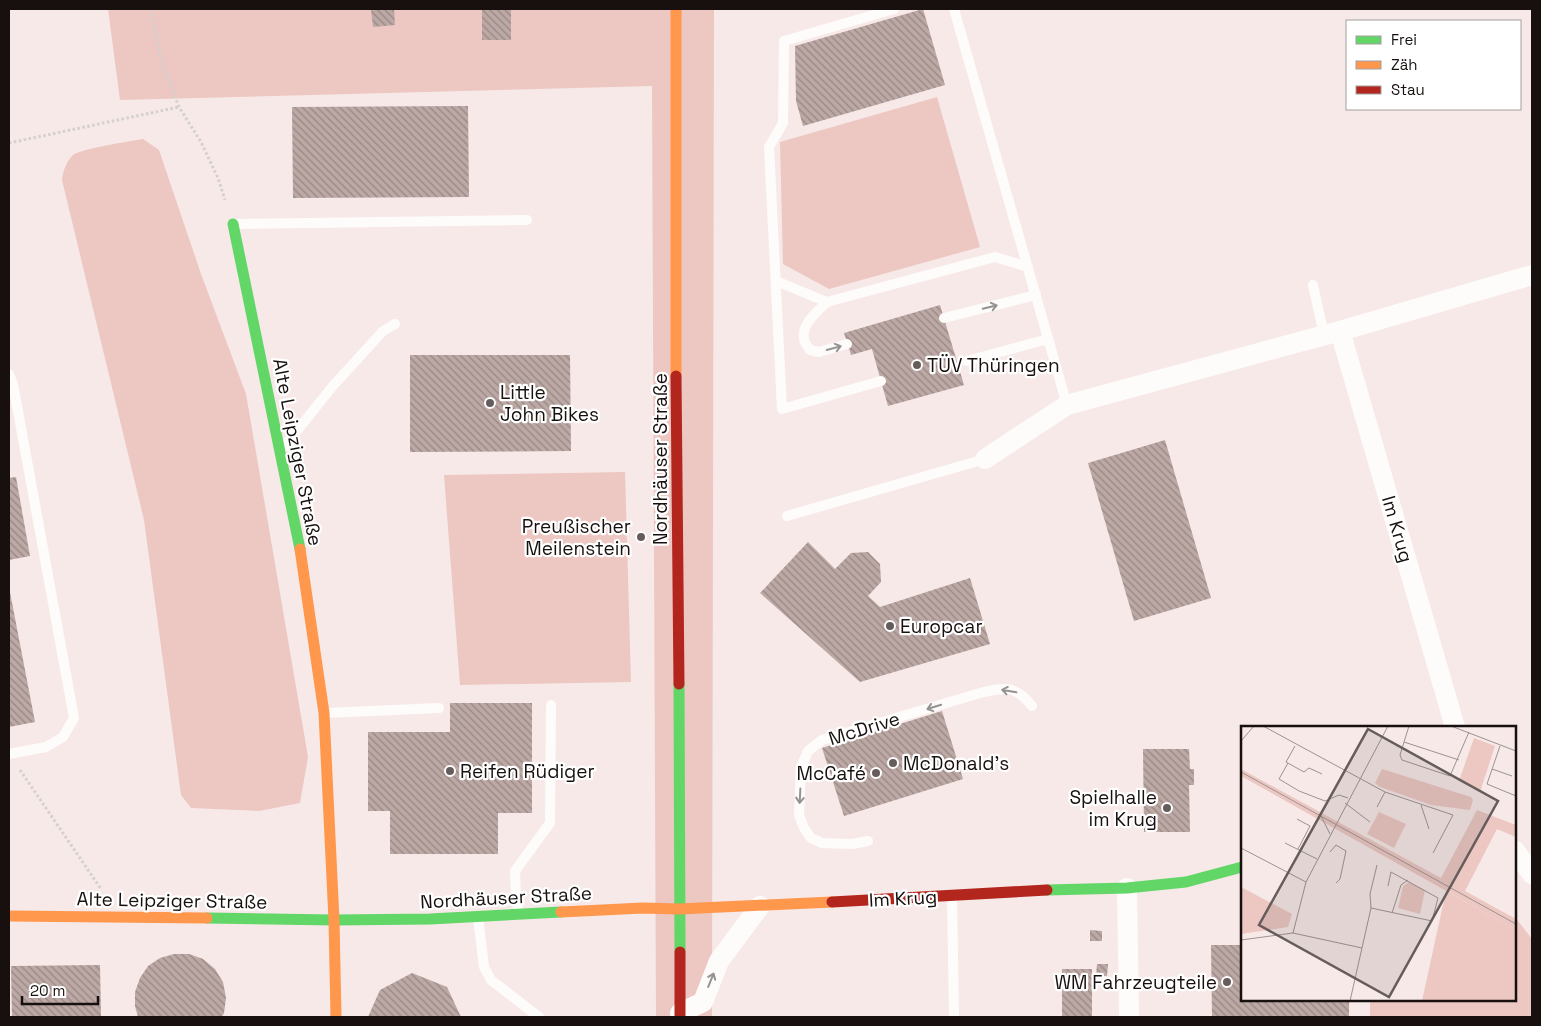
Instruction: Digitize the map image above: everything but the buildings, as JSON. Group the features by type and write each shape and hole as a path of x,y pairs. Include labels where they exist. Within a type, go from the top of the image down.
{"street":[{"name":"Nordhäuser Straße","path":"676,9 676,424 680,1015"},
{"name":"Alte Leipziger Straße","path":"233,224 298,536 324,713 334,920 336,1017"},
{"path":"985,460 1067,406 1332,333 1532,275"},
{"name":"Im Krug","path":"1332,333 1455,726"},
{"path":"1516,852 1532,874"},
{"name":"Im Krug","path":"679,908 760,906 1043,890 1127,888 1186,882 1241,867"},
{"path":"1127,888 1129,1017"},
{"path":"680,1015 702,1002 719,961 760,906"},
{"name":"Nordhäuser Straße","path":"334,920 430,919 643,908 679,908"},
{"name":"Alte Leipziger Straße","path":"9,916 334,920"}],"lane":[{"path":"881,381 782,409 769,147 783,123 784,41 894,9"},
{"path":"954,9 1067,406"},
{"path":"233,224 527,220"},
{"path":"847,344 819,352 810,350 804,340 804,329 827,302 995,257 1028,267"},
{"path":"776,281 827,302"},
{"path":"1313,285 1332,333"},
{"path":"944,318 1036,295"},
{"path":"281,452 332,387 383,331 395,324"},
{"path":"967,361 1048,339"},
{"path":"9,374 13,384 74,718 63,738 46,747 12,758"},
{"path":"787,516 985,460"},
{"name":"McDrive","path":"868,841 852,844 822,843 811,838 804,828 799,815 801,767 808,751 822,740 997,689 1012,690 1023,695 1032,706"},
{"path":"519,914 516,899 515,871 550,823 551,705"},
{"path":"324,713 440,708"},
{"path":"952,895 954,1017"},
{"path":"477,917 484,967 491,980 539,1017"}],"path":[{"path":"151,9 161,60 179,107 201,142 218,178 233,224"},
{"path":"9,143 179,107"},
{"path":"12,758 119,916"}],"shaded area":[{"path":"108,9 714,9 712,1017 656,1017 652,86 120,100"},
{"path":"937,97 980,247 829,289 783,264 780,142"},
{"path":"143,139 159,150 201,274 246,394 308,757 300,803 259,811 191,808 181,795 144,520 62,180 64,170 73,155 85,150"},
{"path":"625,472 631,682 460,685 444,475"},
{"path":"1516,918 1532,939 1532,1017 1370,1017 1370,1001 1516,1001"}],"traffic: fast":[{"path":"233,224 300,549"},
{"path":"679,684 680,952"},
{"path":"1047,890 1127,888 1186,882 1241,867"},
{"path":"207,918 430,919 561,912"}],"traffic: slow":[{"path":"676,9 676,376"},
{"path":"300,549 324,713 334,920 336,1017"},
{"path":"561,912 832,902"},
{"path":"9,916 207,918"}],"traffic: jam":[{"path":"676,376 679,684"},
{"path":"832,902 1047,890"},
{"path":"680,952 680,1017"}],"place":[{"name":"TÜV Thüringen","path":"917,365"},
{"name":"Little John Bikes","path":"490,403"},
{"name":"Preußischer Meilenstein","path":"641,537"},
{"name":"Europcar","path":"890,626"},
{"name":"McDonald's","path":"893,763"},
{"name":"Reifen Rüdiger","path":"450,771"},
{"name":"McCafé","path":"876,773"},
{"name":"Spielhalle im Krug","path":"1167,808"},
{"name":"WM Fahrzeugteile","path":"1227,982"}]}
